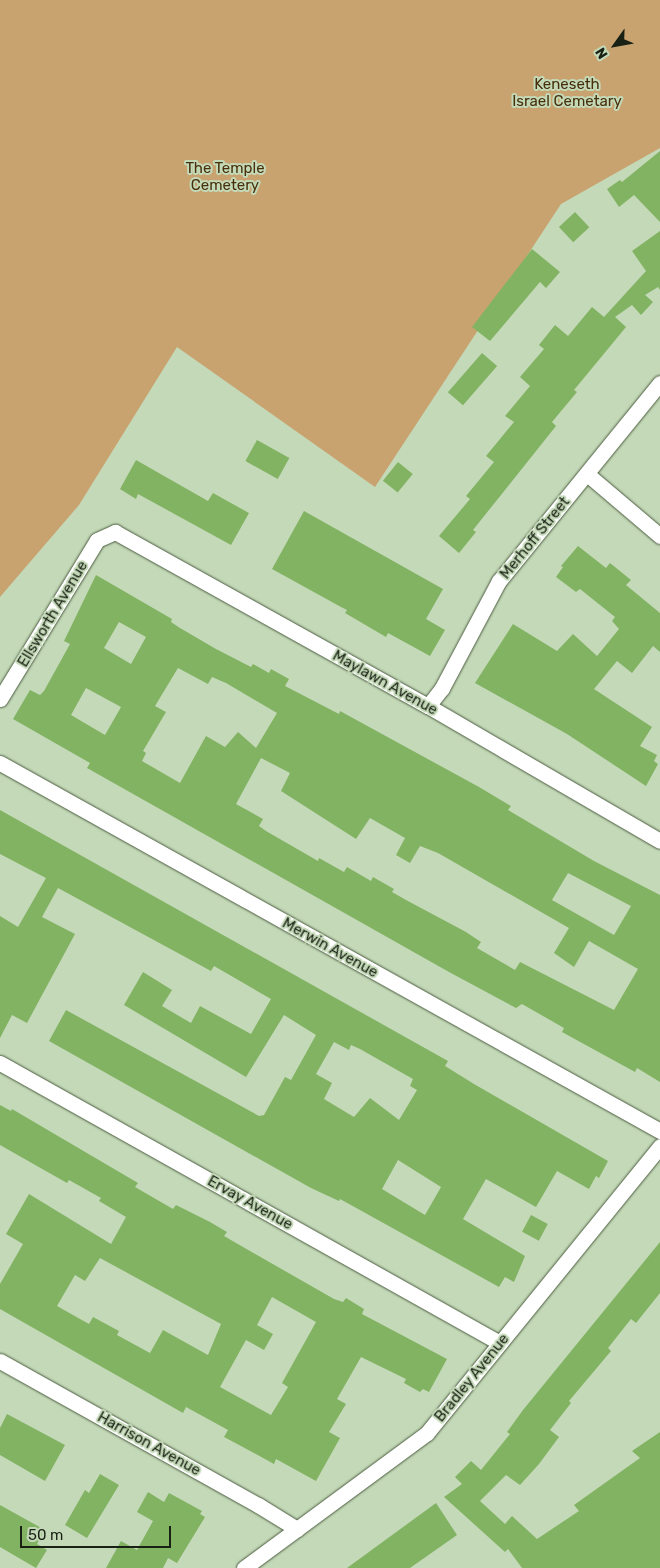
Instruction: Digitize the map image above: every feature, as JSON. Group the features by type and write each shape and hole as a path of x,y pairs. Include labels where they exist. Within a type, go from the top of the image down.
{"street":[{"name":"Merhoff Street","path":"428,706 442,688 499,580 660,383"},
{"path":"587,474 660,536"},
{"name":"Maylawn Avenue","path":"108,533 115,532 428,706 660,841"},
{"name":"Ellsworth Avenue","path":"0,699 97,540 108,533"},
{"name":"Merwin Avenue","path":"0,762 660,1131"},
{"name":"Ervay Avenue","path":"0,1063 500,1344"},
{"name":"Bradley Avenue","path":"244,1568 427,1433 660,1146"},
{"name":"Harrison Avenue","path":"0,1361 258,1505 297,1530"}],"green space":[{"name":"The Temple Cemetery","path":"0,0 660,0 660,148 561,204 375,487 177,347 79,505 0,597"}],"building":[{"path":"660,151 660,222 634,195 619,207 607,189 620,180 622,182"},
{"path":"575,212 589,227 573,242 559,227"},
{"path":"660,231 660,290 658,287 645,295 653,302 641,315 632,305 615,317 626,327 574,390 577,392 552,422 556,426 473,530 476,532 459,553 439,536 470,499 466,496 494,462 486,456 514,422 505,416 530,386 520,377 544,349 539,345 555,325 568,336 592,307 604,317 646,271 632,251"},
{"path":"532,249 560,272 546,288 540,282 490,341 472,327"},
{"path":"482,353 497,366 463,405 448,392"},
{"path":"257,440 289,458 278,479 245,461"},
{"path":"136,460 208,501 213,493 249,513 231,545 138,494 136,499 120,489"},
{"path":"398,462 413,474 398,493 383,481"},
{"path":"304,511 443,589 426,619 445,630 430,656 388,633 386,637 345,613 347,610 272,569"},
{"path":"578,546 606,568 610,563 631,580 626,585 660,613 660,652 653,646 632,673 617,661 594,689 652,727 640,746 657,755 654,761 658,764 646,786 567,734 475,683 513,624 557,651 573,634 597,656 619,629 612,621 615,617 580,589 576,592 556,577 563,567 561,566"},
{"path":"96,575 172,619 171,622 216,649 251,667 253,664 269,673 271,669 289,679 285,686 339,714 340,711 479,787 511,806 508,810 594,861 660,895 660,1082 637,1068 635,1072 562,1032 564,1028 522,1004 516,1008 449,972 87,768 90,763 13,719 30,690 40,695 44,691 70,644 64,641","holes":["119,622 146,637 131,664 104,648","178,668 208,684 212,677 226,683 277,713 256,748 238,732 225,747 206,736 180,783 142,761 146,753 143,751 166,712 155,706","86,688 121,707 105,735 71,715","261,758 290,773 281,791 356,839 370,818 405,838 396,855 410,863 420,846 438,853 569,928 554,953 574,967 589,941 638,969 614,1010 520,962 515,970 477,948 481,942 466,932 392,892 394,889 373,877 371,881 347,867 344,872 319,858 318,861 266,831 259,826 263,819 236,804","568,873 631,906 614,935 552,900"]},
{"path":"0,810 448,1061 445,1066 608,1161 599,1178 596,1176 589,1189 557,1171 536,1207 486,1179 463,1219 525,1256 514,1282 505,1277 499,1287 340,1199 339,1201 311,1188 49,1041 66,1010 259,1116 264,1115 285,1077 291,1080 316,1035 284,1015 246,1077 124,1005 143,972 172,990 162,1006 191,1023 200,1006 251,1034 271,999 214,966 211,971 58,888 42,917 75,934 27,1023 12,1015 0,1038 0,916 18,927 46,878 0,854","holes":["334,1042 349,1050 351,1045 360,1049 413,1079 410,1086 417,1090 399,1120 370,1098 354,1117 324,1099 332,1083 316,1074","398,1160 441,1187 425,1215 382,1189"]},
{"path":"0,1105 11,1111 12,1109 138,1183 135,1187 173,1209 176,1205 210,1222 227,1232 224,1236 334,1299 343,1302 346,1298 364,1309 362,1314 447,1359 429,1392 423,1389 420,1392 404,1383 406,1379 361,1357 337,1399 346,1404 329,1432 340,1438 316,1481 276,1459 274,1464 224,1437 228,1430 186,1407 183,1413 0,1309 0,1284 23,1244 6,1234 29,1194 111,1244 126,1217 99,1201 101,1198 69,1180 67,1183 0,1145","holes":["100,1258 221,1324 208,1355 163,1330 150,1353 117,1335 119,1331 93,1317 89,1324 57,1306 75,1275 85,1281","272,1297 316,1322 282,1383 288,1387 271,1415 220,1387 246,1340 264,1350 273,1334 257,1325"]},
{"path":"531,1215 548,1224 539,1241 522,1232"},
{"path":"660,1242 660,1293 636,1323 631,1319 608,1348 611,1351 569,1401 571,1403 550,1430 559,1437 539,1464 520,1485 506,1475 480,1501 505,1524 512,1516 537,1539 579,1511 574,1505 640,1458 632,1451 660,1432 660,1568 522,1568 508,1549 505,1552 444,1497 462,1484 455,1477 471,1461 481,1470 510,1434 507,1432 523,1410"},
{"path":"7,1414 65,1445 45,1481 0,1455 0,1428"},
{"path":"100,1474 119,1485 87,1538 65,1525 85,1490 89,1493"},
{"path":"148,1492 164,1502 169,1493 202,1511 200,1514 205,1517 177,1563 168,1558 163,1568 106,1568 121,1541 137,1550 153,1521 137,1512"},
{"path":"436,1503 457,1535 410,1568 347,1568"},
{"path":"0,1505 45,1530 37,1544 47,1550 36,1568 0,1547"}],"park label":[{"name":"Keneseth Israel Cemetary","path":"567,92"}]}
